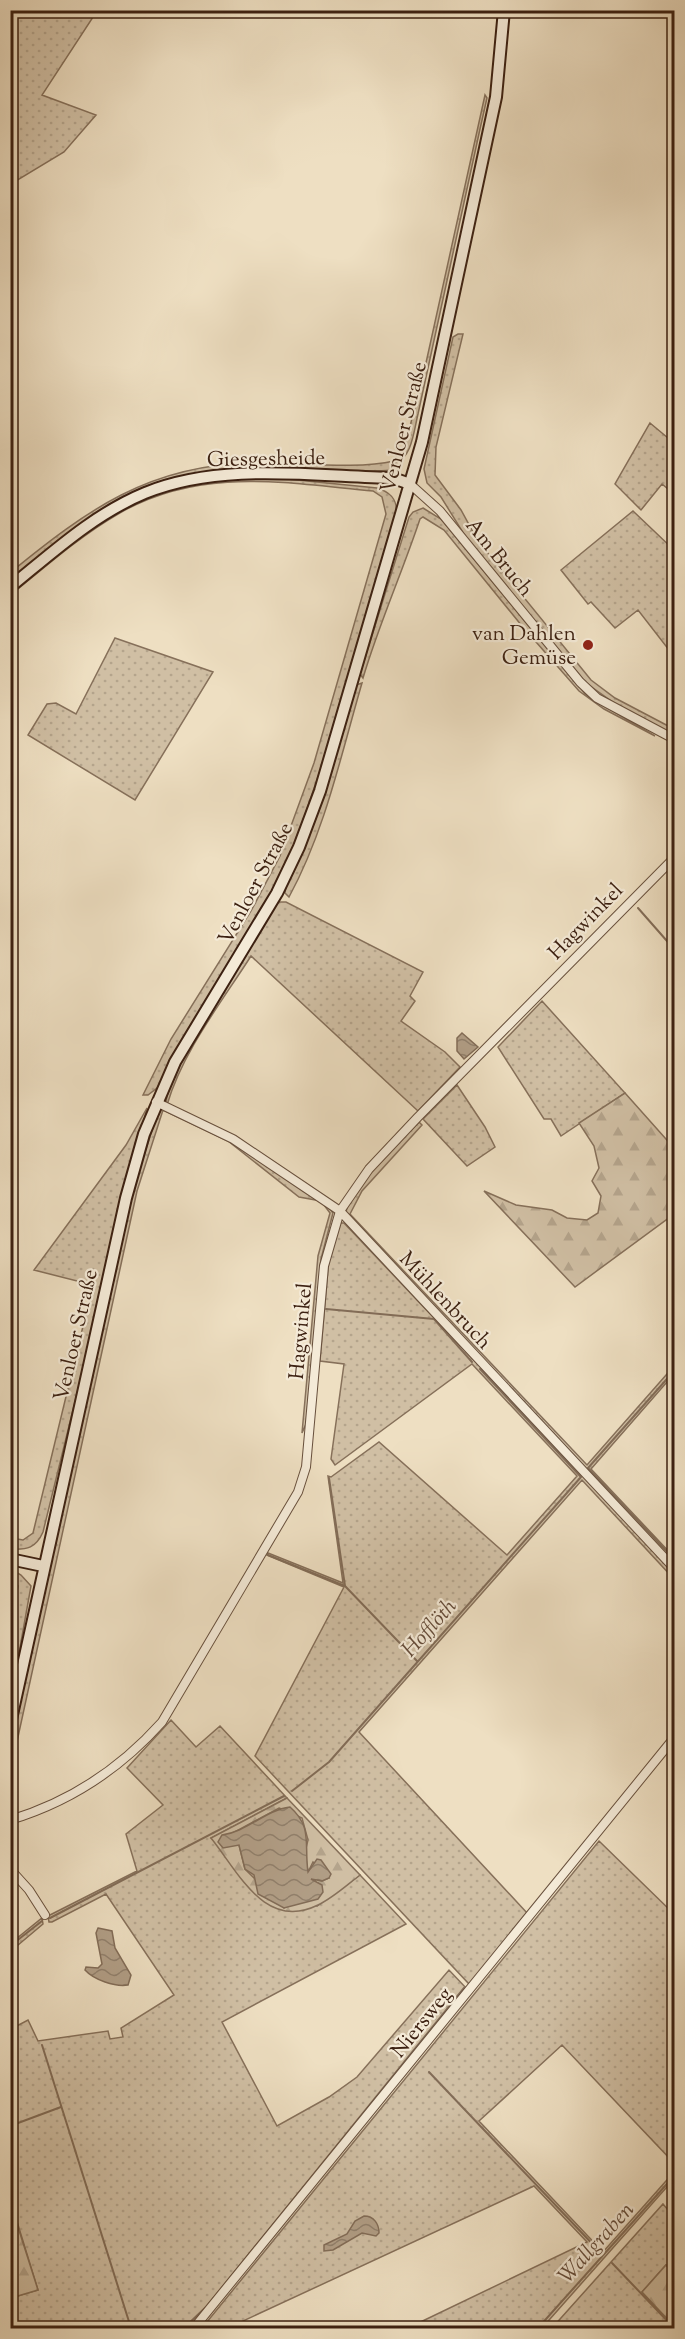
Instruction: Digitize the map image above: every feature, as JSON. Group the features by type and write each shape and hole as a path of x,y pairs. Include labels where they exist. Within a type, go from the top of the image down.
{"main road":[{"name":"Venloer Straße","path":"10,1724 43,1566 126,1198 144,1134 156,1102 189,1036 263,917 299,847 320,792 410,484 422,442 496,97 504,10"},
{"name":"Giesgesheide","path":"10,587 74,536 116,508 144,494 171,485 236,475 393,478 410,484"},
{"path":"10,1559 43,1566"}],"street":[{"name":"Am Bruch","path":"410,484 440,511 580,682 597,698 675,739"},
{"name":"Hagwinkel","path":"10,1820 65,1799 103,1777 137,1749 162,1722 298,1492 306,1467 324,1266 340,1211 369,1169 675,858"},
{"name":"Mühlenbruch","path":"156,1102 233,1139 340,1211 675,1568"},
{"name":"Niersweg","path":"194,2328 675,1738"},
{"path":"10,1869 29,1890 45,1915"}],"green space":[{"path":"11,10 97,11 42,95 96,115 64,152 11,184"},
{"path":"485,95 487,98 413,436 405,456 394,464 395,470 163,483 11,581 11,572 93,511 150,482 181,472 251,463 362,465 394,461 405,445 422,381"},
{"path":"463,334 436,447 435,475 461,510 478,541 591,680 615,698 674,729 674,735 617,705 586,683 467,539 441,497 427,483 424,469 453,337"},
{"path":"650,423 674,443 674,494 662,484 641,510 615,484"},
{"path":"277,478 377,488 392,497 396,504 396,514 323,762 294,847 273,891 189,1028 157,1088 148,1095 143,1095 171,1039 251,911 280,856 314,763 386,514 382,497 373,491 275,482 243,481 180,489 149,499 118,514 50,562 12,594 12,591 84,535 109,518 135,504 162,493 191,484 222,479"},
{"path":"423,508 441,519 586,695 655,736 604,709 579,691 522,626 444,530 423,517 420,519 363,678 360,674 409,517 413,512"},
{"path":"633,511 674,550 674,646 669,650 638,610 615,628 591,602 588,604 561,570"},
{"path":"115,638 213,672 135,800 28,735 47,704 56,703 76,714"},
{"path":"362,683 313,846 289,897 285,893 286,886 319,810 356,685"},
{"path":"278,902 286,902 423,972 410,996 415,1001 401,1021 445,1052 460,1067 418,1111 251,956 193,1047 167,1105 168,1092 194,1039"},
{"path":"542,1001 625,1093 561,1136 551,1119 544,1119 498,1047"},
{"path":"457,1085 485,1127 495,1147 467,1166 423,1119"},
{"path":"625,1093 674,1148 674,1214 575,1287 484,1191 516,1205 552,1210 567,1218 587,1220 598,1213 601,1196 592,1181 599,1168 594,1146 579,1123"},
{"path":"147,1108 43,1532 34,1545 22,1549 11,1549 11,1538 23,1540 33,1533 93,1285 34,1270 126,1145"},
{"path":"161,1109 228,1139 320,1201 299,1197 228,1141 163,1110 137,1191 11,1769 11,1743 133,1189 158,1112"},
{"path":"419,1122 422,1125 362,1191 350,1214 587,1465 674,1366 674,1374 591,1469 674,1557 674,1564 346,1213 365,1179"},
{"path":"322,1202 333,1213 321,1259 306,1424 302,1433 318,1256 330,1213"},
{"path":"340,1223 344,1223 674,1571 674,1579 582,1480 359,1732 528,1914 470,1985 255,1756 344,1587 267,1555 268,1553 343,1583 328,1476 331,1477 379,1442 507,1555 577,1476 472,1364 335,1465 331,1459 344,1364 320,1361 329,1258"},
{"path":"11,1569 21,1575 31,1586 11,1698 11,1622 18,1586 11,1577"},
{"path":"171,1720 196,1747 220,1726 287,1798 211,1838 317,1906 360,1875 406,1924 222,2022 277,2126 329,2097 357,2077 449,1970 467,1989 210,2307 188,2328 11,2328 11,2298 38,2290 11,2202 11,2029 28,2020 38,2041 108,2031 110,2039 123,2037 121,2028 174,1995 106,1894 52,1922 49,1922 48,1916 137,1871 126,1834 163,1805 127,1768"},
{"path":"287,1798 360,1875 318,1905 299,1911 283,1910 268,1904 255,1894 211,1838","holes":["279,1808 302,1818 308,1840 305,1852 308,1872 313,1862 329,1878 322,1881 312,1878 284,1908 245,1869 239,1845 231,1834"]},
{"path":"599,1841 674,1914 674,2163 562,2045 479,2121 603,2252 674,2172 674,2179 542,2328 408,2328 587,2242 534,2186 228,2328 202,2328"},
{"path":"42,1918 43,1924 11,1951 11,1943"},
{"path":"10,2202 38,2290 11,2298 10,2298"},
{"path":"663,2204 674,2217 674,2274 666,2265 642,2292 674,2328 552,2328"},
{"path":"666,2265 674,2274 674,2326 642,2292"}],"water":[{"path":"462,1033 478,1047 464,1059 457,1051 457,1038"},
{"path":"290,1807 297,1814 305,1829 308,1872 317,1859 321,1860 331,1874 329,1878 322,1881 311,1879 322,1885 323,1892 318,1899 284,1908 258,1894 254,1875 245,1869 239,1845 223,1848 218,1842 222,1835 240,1830 272,1812"},
{"path":"98,1928 112,1931 115,1948 131,1975 128,1985 105,1982 85,1970 86,1967 98,1968 102,1964 96,1933"},
{"path":"364,2216 371,2217 377,2224 379,2233 376,2236 362,2233 333,2250 324,2251 324,2245 347,2234 355,2221"}],"waterway":[{"path":"638,908 674,949"},
{"path":"326,1309 434,1319 472,1362"},
{"name":"Hofflöth","path":"292,1791 329,1762 581,1477 480,1369"},
{"name":"Hofflöth","path":"674,1371 588,1468 674,1559"},
{"path":"329,1478 345,1586 417,1661"},
{"path":"268,1555 345,1586"},
{"name":"Hofflöth","path":"50,1918 284,1796"},
{"name":"Hofflöth","path":"10,1946 42,1921"},
{"path":"184,2328 207,2306 464,1988"},
{"path":"42,2045 131,2328"},
{"path":"429,2072 601,2253"},
{"path":"10,2126 61,2107"},
{"name":"Wallgraben","path":"538,2328 674,2176"},
{"path":"612,2263 674,2328"}],"place":[{"name":"van Dahlen Gemüse","path":"588,645"}]}
